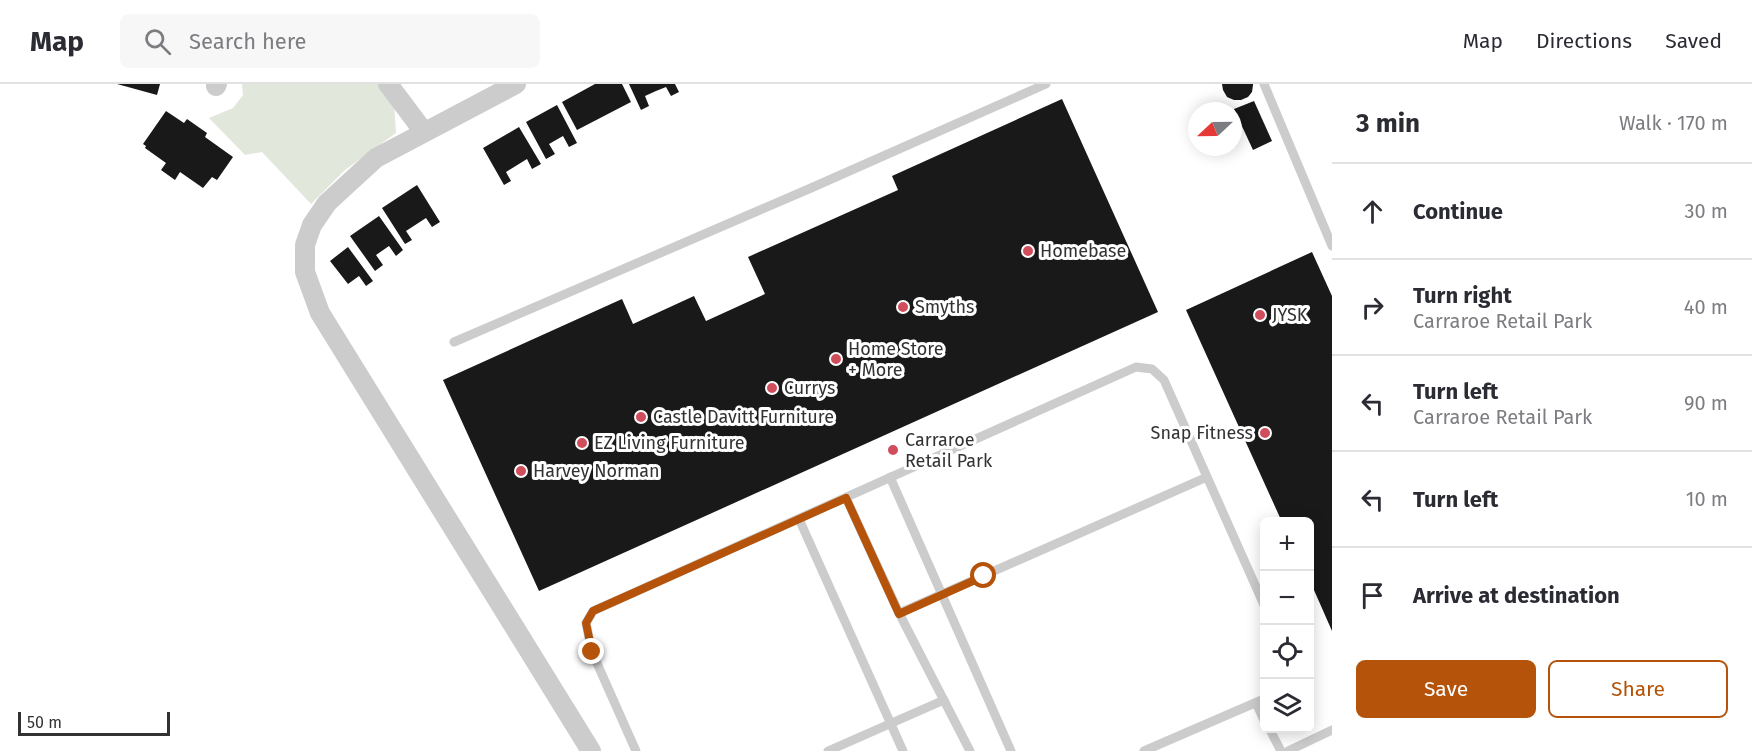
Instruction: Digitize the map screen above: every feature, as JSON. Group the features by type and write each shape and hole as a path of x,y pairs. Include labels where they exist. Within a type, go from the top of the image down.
{"street":[{"path":"388,84 424,132"},
{"path":"516,84 375,158 327,203 312,225 305,245 305,272 321,313 591,751"}],"lane":[{"path":"454,342 1046,84"},
{"path":"1264,84 1332,246"},
{"path":"636,751 592,652 586,623 593,611 1136,367 1152,369 1164,380 1260,596"},
{"path":"890,477 1011,751"},
{"path":"899,614 1207,477"},
{"path":"846,498 899,614 970,751"},
{"path":"799,519 903,751"},
{"path":"828,751 944,700"},
{"path":"1144,751 1260,701"},
{"path":"1288,751 1332,730"},
{"path":"1271,733 1281,751"}],"shaded area":[{"path":"242,84 378,84 394,103 396,133 345,170 311,204 262,152 245,155 209,118 233,108 243,95"}],"building":[{"path":"117,84 160,84 157,95"},
{"path":"595,84 622,84 631,102 577,130 562,102"},
{"path":"629,84 675,84 679,92 671,96 666,87 645,96 649,106 641,110"},
{"path":"1222,84 1253,84 1252,92 1248,97 1234,100 1227,97"},
{"path":"1062,99 1158,312 539,591 443,380 622,299 633,324 694,296 706,321 765,294 748,257 898,190 892,176"},
{"path":"1254,101 1272,141 1253,150 1242,126 1242,106"},
{"path":"557,105 577,143 569,147 563,136 549,144 555,154 546,159 526,122"},
{"path":"166,111 184,123 187,119 207,133 205,137 233,157 217,180 212,177 203,188 180,172 175,180 161,170 166,163 145,148 143,144"},
{"path":"519,127 541,164 532,169 527,159 506,172 511,181 504,185 483,148"},
{"path":"417,185 440,222 432,227 426,218 406,231 412,240 405,244 382,208"},
{"path":"379,216 403,250 396,256 389,246 376,255 383,265 375,271 350,236"},
{"path":"348,247 373,281 366,286 359,276 348,284 330,261"},
{"path":"1312,252 1332,296 1332,631 1314,590 1314,517 1280,517 1186,310"}],"place":[{"name":"Homebase","path":"1028,251"},
{"name":"Smyths","path":"903,307"},
{"name":"JYSK","path":"1260,315"},
{"name":"Home Store + More","path":"836,359"},
{"name":"Currys","path":"772,388"},
{"name":"Castle Davitt Furniture","path":"641,417"},
{"name":"Snap Fitness","path":"1265,433"},
{"name":"EZ Living Furniture","path":"582,443"},
{"name":"Carraroe Retail Park","path":"893,450"},
{"name":"Harvey Norman","path":"521,471"}],"route":[{"path":"592,652 586,623 593,611 846,498 899,614 984,576"}]}
